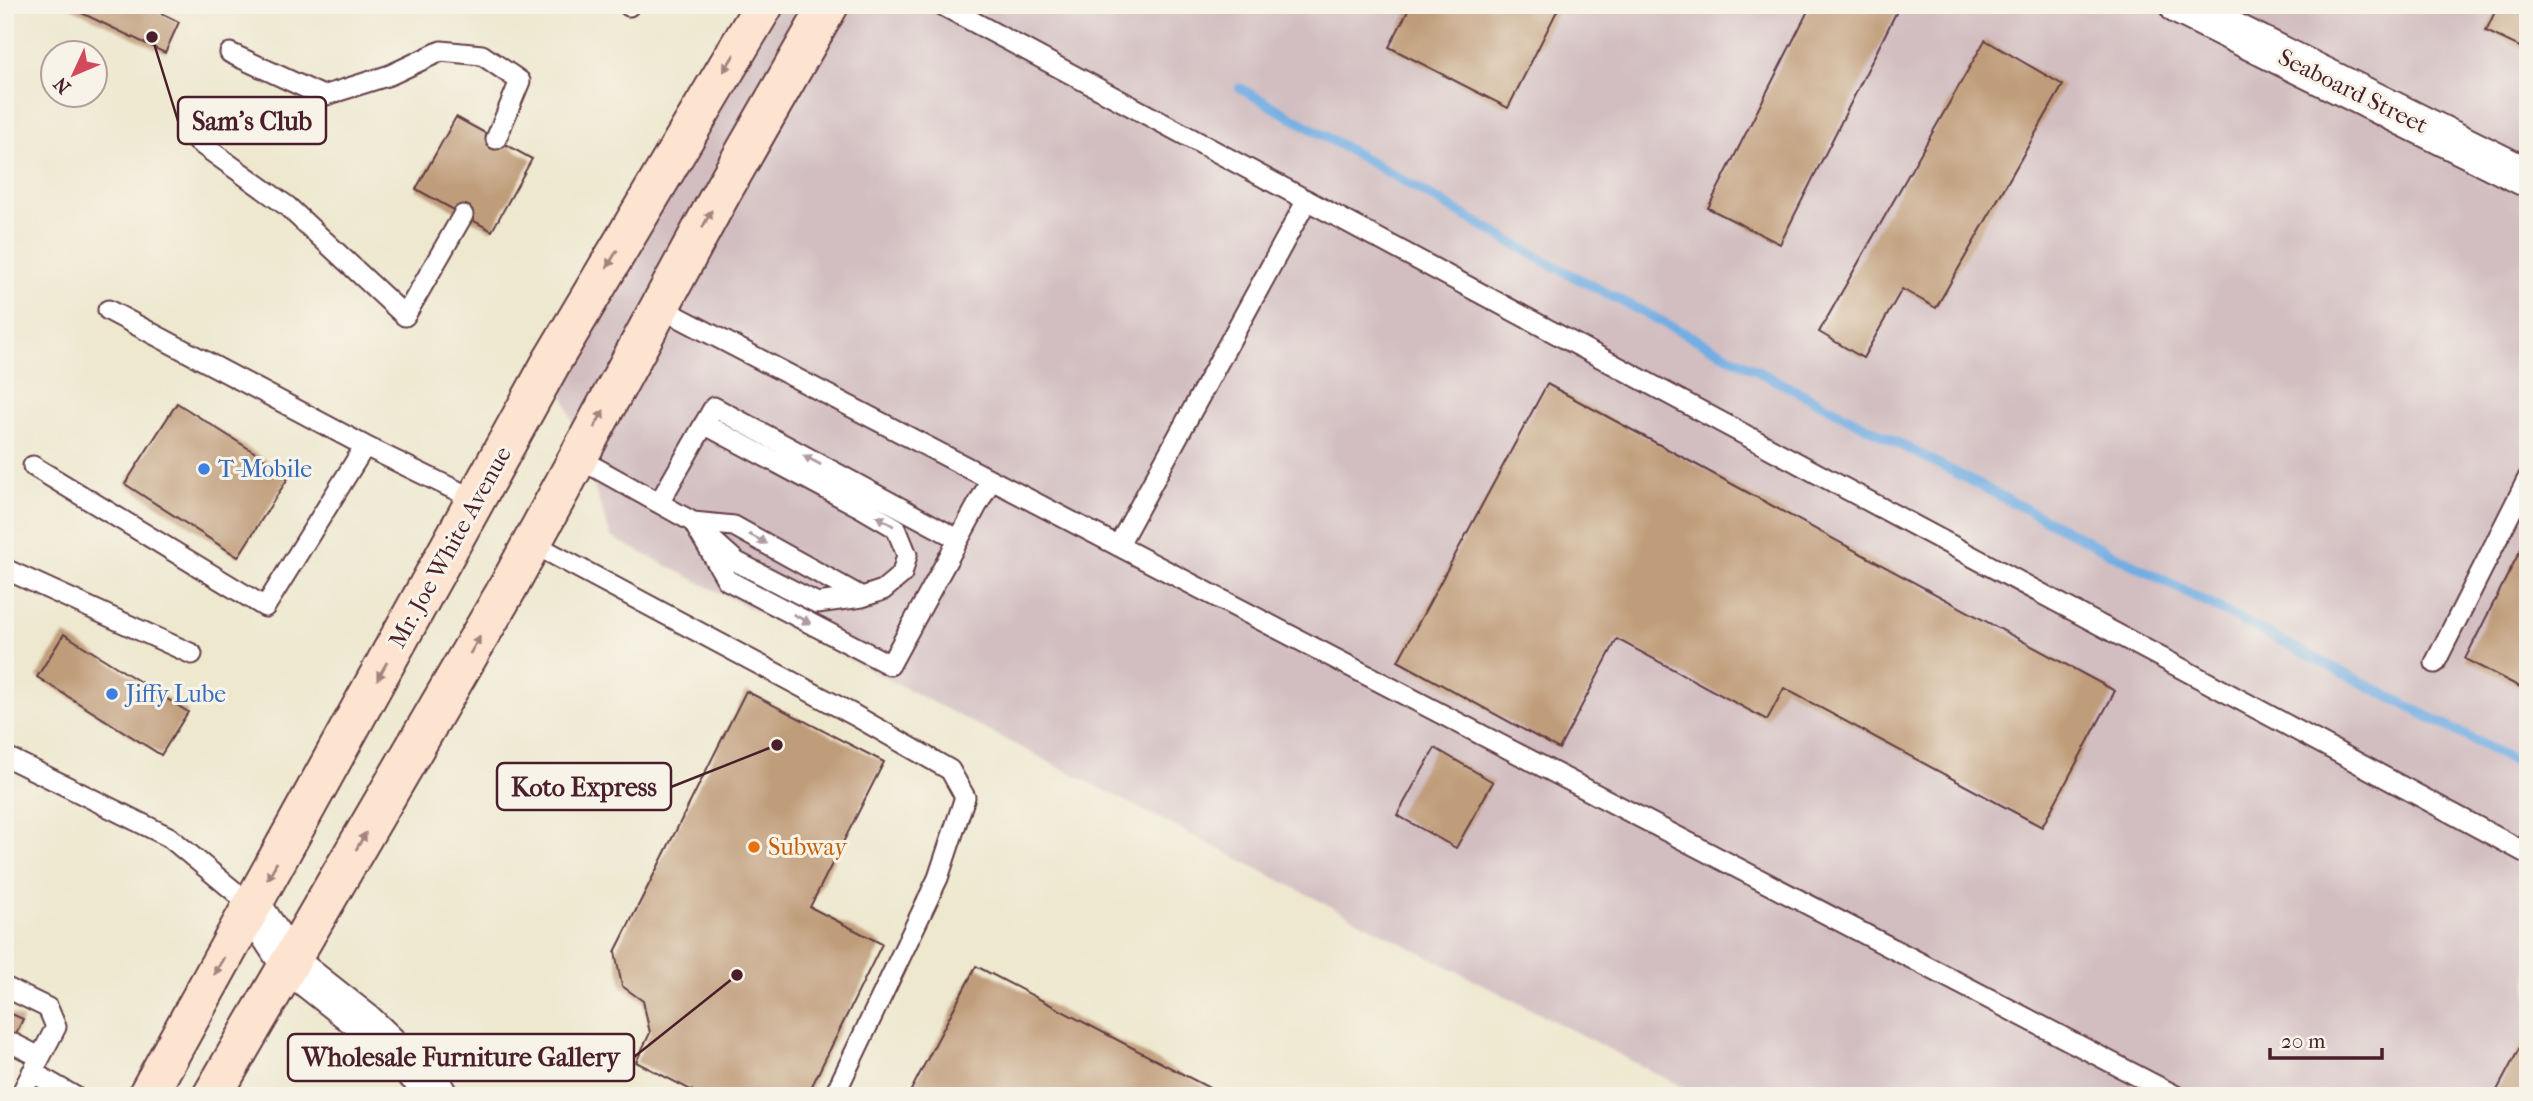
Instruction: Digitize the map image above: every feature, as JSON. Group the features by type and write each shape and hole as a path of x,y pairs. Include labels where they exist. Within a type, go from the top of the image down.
{"main road":[{"name":"Mr. Joe White Avenue","path":"147,1096 559,349 764,5"},
{"path":"212,1096 532,544 723,190 829,5"}],"street":[{"name":"Seaboard Street","path":"2179,5 2528,177"},
{"path":"252,906 290,964 366,1024 434,1089 438,1096"}],"lane":[{"path":"942,5 2528,854"},
{"path":"230,53 323,96 390,75 441,51 482,55 520,81 496,139"},
{"path":"190,136 287,206 405,316 463,215"},
{"path":"1118,546 1307,200"},
{"path":"659,307 2176,1096"},
{"path":"108,310 365,446 476,500"},
{"path":"659,503 713,407 958,538"},
{"path":"578,458 693,522 737,562 817,603 862,597 883,590 902,574 907,555 896,528 704,424"},
{"path":"33,466 265,607 365,446"},
{"path":"2435,663 2528,478"},
{"path":"693,522 727,580 890,665 991,480"},
{"path":"693,522 734,526 862,597"},
{"path":"532,544 854,715 950,770 965,797 938,878 834,1096"},
{"path":"5,569 191,654"},
{"path":"5,756 169,837 252,906"},
{"path":"5,987 48,1008 56,1027 20,1096"},
{"path":"12,1043 74,1096"}],"shaded area":[{"path":"764,5 2528,5 2528,1096 1700,1096 611,537 552,361"}],"building":[{"path":"65,5 145,5 179,22 165,53"},
{"path":"1411,5 1560,5 1508,108 1389,47"},
{"path":"1811,5 1900,5 1780,244 1708,208"},
{"path":"2498,5 2528,5 2528,51 2486,31"},
{"path":"1985,40 2063,85 1936,308 1902,289 1863,358 1819,332"},
{"path":"456,117 532,159 492,231 416,189"},
{"path":"1547,384 2115,691 2042,827 1784,688 1767,720 1617,639 1559,749 1398,661"},
{"path":"177,403 290,475 238,557 125,484"},
{"path":"2528,535 2528,691 2465,659"},
{"name":"Jiffy Lube","path":"64,634 188,712 161,755 37,677"},
{"path":"746,691 884,762 810,907 882,944 807,1096 696,1096 697,1093 636,1062 650,1033 643,1001 622,986 615,952"},
{"path":"1435,748 1493,782 1456,848 1397,815"},
{"path":"976,966 1217,1092 1215,1096 908,1096"},
{"path":"5,1011 23,1019 5,1057"},
{"path":"2528,1032 2528,1096 2494,1096"}],"waterway":[{"path":"1240,88 1548,263 2528,768"}],"place":[{"name":"Sam's Club","path":"152,37"},
{"name":"T-Mobile","path":"204,469"},
{"name":"Jiffy Lube","path":"112,694"},
{"name":"Koto Express","path":"777,745"},
{"name":"Subway","path":"754,847"},
{"name":"Wholesale Furniture Gallery","path":"737,975"}]}
